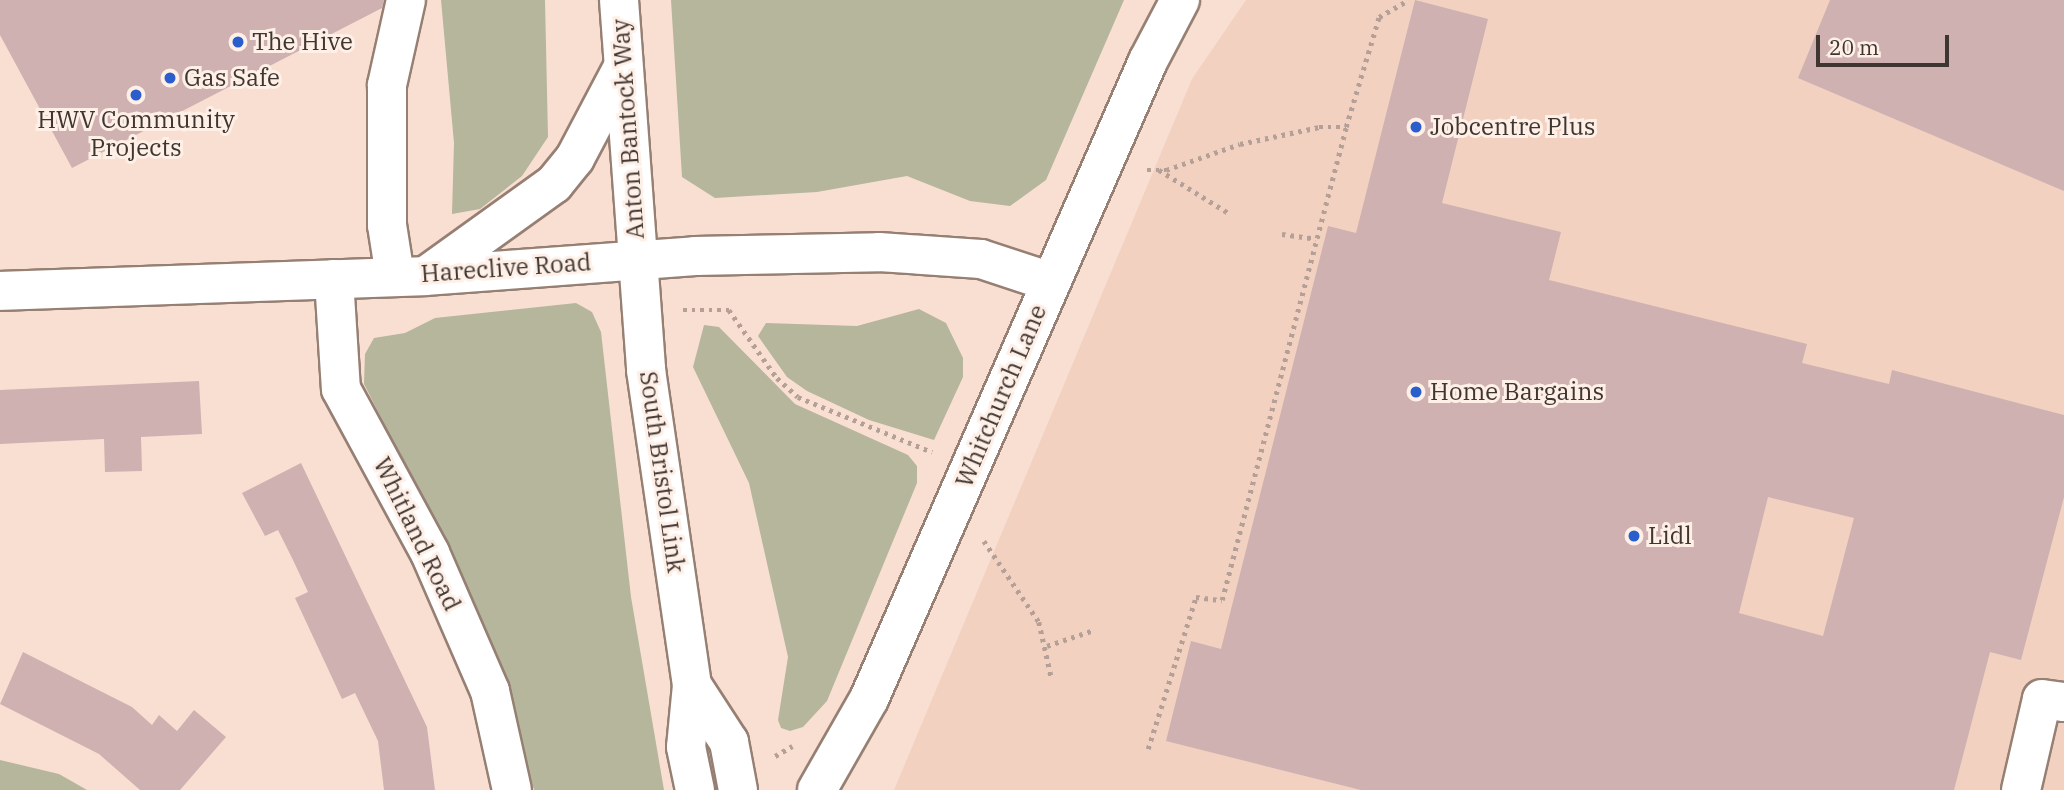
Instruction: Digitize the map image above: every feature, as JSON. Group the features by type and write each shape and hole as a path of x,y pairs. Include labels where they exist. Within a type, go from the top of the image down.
{"main road":[{"path":"405,0 387,85 386,214 410,276 554,184 575,158 623,68"},
{"name":"Anton Bantock Way","path":"620,0 637,259"},
{"name":"Whitchurch Lane","path":"817,790 869,699 1100,169 1180,0"},
{"name":"Hareclive Road","path":"0,291 410,276 637,259 926,253 981,259 1051,282"},
{"name":"South Bristol Link","path":"637,259 646,370 692,685 686,747 695,790"},
{"name":"Whitland Road","path":"334,279 341,389 430,554 490,691 512,790"},
{"name":"South Bristol Link","path":"692,685 729,742 738,790"},
{"path":"2021,790 2042,699 2064,702"}],"path":[{"path":"1148,749 1196,597 1222,600 1346,127 1379,16 1409,0"},
{"path":"1100,169 1158,170 1240,145 1346,127"},
{"path":"1158,170 1230,214"},
{"path":"1282,234 1316,239"},
{"path":"674,310 729,310 777,378 798,397 939,455"},
{"path":"982,537 1019,588 1047,646 1052,680"},
{"path":"1047,646 1094,630"}],"shaded area":[{"path":"1246,0 2064,0 2064,790 894,790 1192,79"}],"green space":[{"path":"441,0 545,0 548,137 522,176 480,209 452,214 454,143"},
{"path":"671,0 1124,0 1046,180 1010,206 970,201 907,176 817,192 715,198 682,177"},
{"path":"576,303 592,312 601,332 631,597 664,790 534,790 506,689 475,605 364,384 365,354 374,338 405,333 435,318"},
{"path":"919,309 946,323 963,358 963,377 934,440 869,420 807,391 787,377 758,336 766,323 857,326"},
{"path":"704,325 719,327 795,404 908,455 917,466 917,483 827,701 803,727 790,731 781,728 778,720 788,657 749,483 693,367"},
{"path":"0,760 59,774 87,790 0,790"}],"building":[{"path":"0,0 384,0 382,8 72,168 0,35"},
{"path":"1415,0 1488,19 1442,203 1561,232 1549,280 1807,344 1802,363 1889,384 1892,370 2064,415 2064,497 2021,660 1990,652 1954,790 1361,790 1166,741 1191,641 1221,649 1328,226 1356,233","holes":["1768,497 1854,518 1823,636 1739,613"]},
{"path":"1830,0 2064,0 2064,191 1798,78"},
{"path":"199,381 202,434 141,437 142,471 105,472 104,439 0,444 0,390"},
{"path":"301,463 427,727 435,790 384,790 378,741 355,693 342,699 295,598 308,592 293,560 278,530 265,536 242,493"},
{"path":"23,652 132,707 152,725 159,715 177,731 194,710 226,737 180,790 140,790 99,754 0,704"}],"place":[{"name":"The Hive","path":"238,42"},
{"name":"Gas Safe","path":"170,78"},
{"name":"HWV Community Projects","path":"136,95"},
{"name":"Jobcentre Plus","path":"1416,127"},
{"name":"Home Bargains","path":"1416,392"},
{"name":"Lidl","path":"1634,536"}]}
